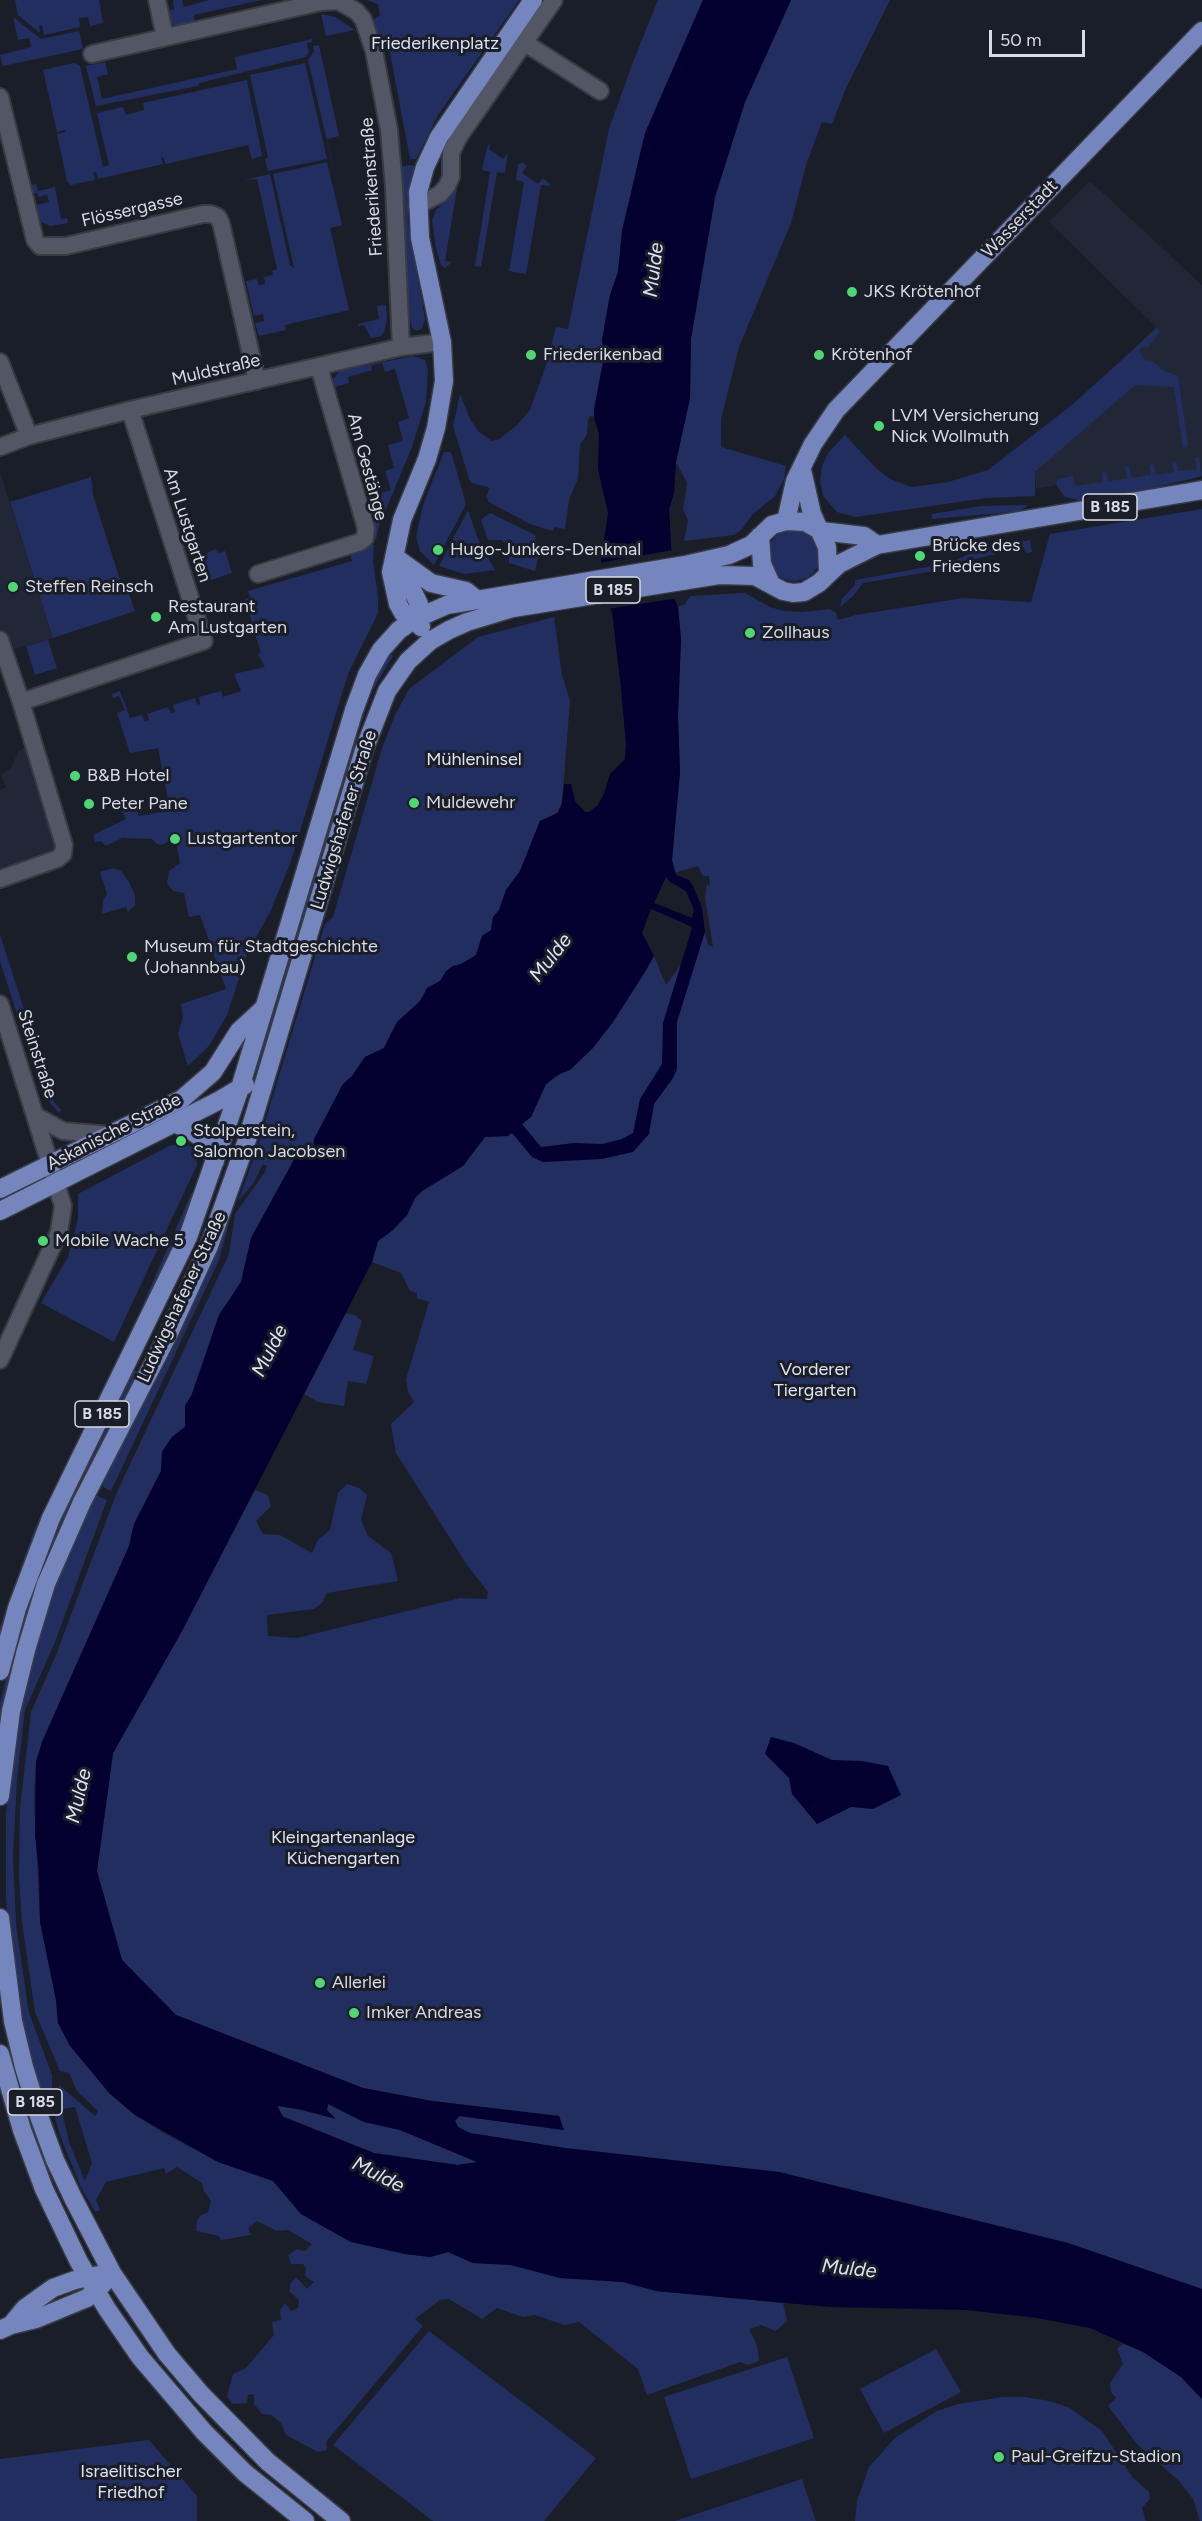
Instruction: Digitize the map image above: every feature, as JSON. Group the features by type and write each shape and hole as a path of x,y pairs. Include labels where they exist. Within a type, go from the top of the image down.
{"main road":[{"path":"430,641 415,619 404,613 395,597 391,572 402,520 427,459 440,410 444,381 442,342 420,238 417,206 421,180 439,137 533,0"},
{"name":"Wasserstadt","path":"786,521 793,487 813,444 836,410 1202,31"},
{"path":"802,470 812,514 821,531 827,547 828,573 819,583 804,592 793,593 771,584 762,564 760,536 772,525 786,521 805,522 821,531 864,536 877,545"},
{"name":"B 185","path":"828,573 850,557 877,545 1202,490"},
{"name":"B 185","path":"686,572 742,550 760,536"},
{"path":"395,557 431,583 466,591 477,600"},
{"name":"B 185","path":"538,596 686,572 743,574 755,576 771,584"},
{"name":"Ludwigshafener Straße","path":"0,1671 16,1608 33,1560 70,1478 188,1238 215,1161 229,1102 240,1088 362,688 381,650 399,630 415,619 447,605 477,600 538,596"},
{"name":"Ludwigshafener Straße","path":"0,1796 11,1711 46,1584 82,1502 169,1333 209,1246 246,1143 267,1067 380,707 401,669 430,641 467,622 538,596"},
{"name":"Askanische Straße","path":"0,1189 171,1106 192,1092 213,1072 239,1030 264,1008"},
{"path":"240,1088 267,1067"},
{"path":"192,1092 229,1102 243,1124 246,1143"},
{"name":"Askanische Straße","path":"0,1211 174,1124 229,1102"},
{"path":"174,1124 200,1137 210,1148 215,1161"},
{"name":"B 185","path":"0,1918 13,2021 34,2098 55,2160 112,2273 167,2354 201,2394 268,2462 341,2521"},
{"name":"B 185","path":"0,2054 36,2169 66,2237 92,2284 140,2357 170,2395 245,2473 305,2521"},
{"path":"6,2328 25,2308 53,2288 92,2284 112,2273"}],"street":[{"path":"157,0 165,37"},
{"path":"417,206 436,197 447,186 451,177 450,158 454,146 554,0"},
{"name":"Friederikenstraße","path":"92,54 321,2 338,1 347,5 363,19 379,75 392,149 401,347"},
{"path":"525,43 600,91"},
{"name":"Flössergasse","path":"0,97 34,240 40,246 66,246 203,213 218,217 257,381"},
{"name":"Muldstraße","path":"0,447 29,436 130,410 401,347 442,342"},
{"path":"0,362 29,436"},
{"name":"Am Gestänge","path":"258,574 360,542 365,538 366,528 320,367"},
{"name":"Am Lustgarten","path":"21,702 204,641 130,410"},
{"path":"0,640 63,839 64,850 60,857 52,861 0,879"},
{"name":"Steinstraße","path":"0,1004 63,1206 59,1232 0,1360"},
{"name":"Steinstraße","path":"36,1116 63,1131 110,1135"}],"shaded area":[{"path":"1090,181 1202,285 1202,476 1153,488 1079,500 1065,497 1056,485 1036,489 1035,473 1052,456 1134,349 1156,327 1049,222"},
{"path":"0,473 53,638 0,653"},
{"path":"28,747 56,844 45,856 0,871 0,790 6,787 1,775 12,767 18,751"}],"green space":[{"path":"15,0 99,0 103,23 90,26 88,17 79,18 80,27 44,35 42,25 39,26 40,33 18,15"},
{"path":"173,0 182,0 184,7 209,0 261,0 194,15 195,24 178,27 169,22 165,12 174,9"},
{"name":"Friederikenplatz","path":"367,0 519,0 438,115 416,159 410,159 387,37 376,39 372,21 380,15 378,4"},
{"path":"658,0 703,0 645,133 622,231 618,272 610,295 602,339 604,357 594,417 590,416 588,420 587,434 580,445 578,478 569,500 565,529 554,527 553,531 530,524 489,502 486,497 490,488 472,483 469,479 453,426 460,394 470,419 479,432 492,441 499,439 516,426 530,410 546,365 556,327 568,329 609,129"},
{"path":"791,0 890,0 846,88 832,124 822,122 807,162 791,223 739,347 721,419 721,447 786,466 784,479 775,496 753,514 741,530 734,535 684,541 688,520 683,510 687,483 676,462 690,398 691,339 715,197 745,102"},
{"path":"321,14 335,17 355,30 326,36"},
{"path":"13,17 41,39 79,31 83,49 3,66 0,55 31,47 29,38 18,40"},
{"path":"312,39 312,42 307,43 309,52 306,57 199,83 198,86 96,106 86,66 105,62 108,74 97,77 102,99 237,69 235,57"},
{"path":"319,45 339,136 327,139 348,230 308,60 314,51 313,46"},
{"path":"74,63 80,66 103,167 109,165 97,113 123,107 126,115 144,110 143,103 247,80 262,156 252,159 248,145 166,164 161,157 163,164 98,179 96,172 93,172 95,180 71,185 67,181 57,134 65,130 57,132 43,70"},
{"path":"305,63 327,159 268,171 265,159 268,158 250,75"},
{"path":"491,142 489,149 503,159 508,153 505,173 497,172 481,267 475,266 490,172 482,170 487,148"},
{"path":"327,162 342,225 330,228 349,310 285,325 286,330 259,336 255,323 264,321 263,314 254,316 246,281 257,279 259,285 265,284 264,277 273,275 272,271 277,269 257,179 244,180 270,174 290,265 294,268 273,174"},
{"path":"522,162 527,166 522,173 538,184 543,178 550,184 549,186 541,185 526,274 509,271 524,182 516,180 518,165"},
{"path":"415,166 409,193 408,222 425,319 422,328 417,331 412,328 410,318 406,316 400,167"},
{"path":"36,184 38,191 55,187 61,219 67,218 68,223 50,226 41,222 36,205 49,202 47,195 38,197 37,193 33,193 31,185"},
{"path":"457,189 445,261 452,262 445,268 441,265 436,248 432,220 436,210"},
{"path":"386,305 387,319 384,332 381,336 371,338 364,325 358,326 358,324 379,319 377,306"},
{"path":"1157,328 1160,332 1148,347 1140,348 1139,351 1145,360 1153,361 1162,370 1178,376 1188,445 1185,448 1183,448 1174,387 1135,385 1035,472 1035,496 986,498 856,517 837,512 823,496 820,481 822,466 828,453 845,435 876,468 890,479 912,487 948,482 988,470 1073,404"},
{"path":"413,356 425,360 428,370 426,402 412,447 379,526 376,539 371,539 374,522 365,498 391,490 385,471 394,468 388,445 403,441 398,422 409,418 395,369 385,372 382,363 371,366 372,370 348,377 349,383 335,387 333,379 340,371"},
{"path":"444,452 450,452 452,455 466,504 434,565 420,551 416,537 423,505"},
{"path":"1199,457 1202,476 1153,488 1079,500 1065,497 1056,485 1058,479 1073,476 1075,486 1103,482 1102,473 1106,472 1108,481 1127,479 1125,466 1129,466 1131,478 1151,475 1149,465 1154,464 1156,475 1174,472 1172,462 1176,461 1178,471 1197,469 1195,458"},
{"path":"91,477 93,495 122,586 126,585 135,611 53,638 10,502"},
{"path":"1028,505 1020,511 932,519 932,514 981,506"},
{"name":"Vorderer Tiergarten","path":"1202,509 1202,2289 1068,2243 779,2172 565,2148 470,2133 458,2127 455,2121 460,2116 564,2130 559,2116 432,2101 363,2088 176,2015 122,1960 97,1871 113,1753 182,1631 255,1490 268,1495 271,1506 256,1521 263,1534 280,1535 312,1553 318,1540 330,1530 338,1493 347,1484 359,1488 367,1495 361,1520 368,1536 391,1553 398,1581 327,1593 322,1603 314,1609 267,1615 268,1636 297,1638 460,1598 487,1599 488,1592 467,1565 396,1453 391,1424 414,1402 408,1392 406,1379 429,1302 417,1298 417,1293 410,1291 401,1273 372,1262 378,1241 407,1215 415,1198 422,1191 463,1166 485,1137 508,1136 531,1117 546,1084 576,1064 613,1022 654,956 666,985 705,932 708,945 713,947 705,898 707,884 710,886 709,876 703,876 698,866 674,873 672,860 680,772 678,716 681,639 678,607 685,604 690,596 745,593 770,607 784,611 830,609 836,613 838,620 856,615 963,598 1031,602 1050,534"},
{"path":"468,510 478,539 495,570 464,574 439,566"},
{"path":"490,513 535,535 538,558 535,571 509,563 509,548 502,540 488,540 481,520"},
{"path":"794,529 808,533 816,541 820,555 816,569 808,577 794,581 780,577 772,569 768,555 772,541 780,533"},
{"path":"1030,540 1032,552 1026,553 1024,547 975,559 952,568 863,583 840,607 842,599 855,585 855,580 949,563 983,548"},
{"path":"365,544 374,545 373,563 378,613 348,674 290,864 270,912 247,954 227,1015 209,1046 188,1066 178,1034 183,1017 181,1004 226,989 200,915 189,917 184,893 173,891 167,883 169,871 180,863 175,837 162,845 152,839 122,838 106,846 101,841 95,842 93,835 126,819 122,811 136,806 139,816 167,811 168,800 158,748 130,753 117,713 125,710 119,696 113,698 112,694 120,691 130,718 142,715 145,722 149,720 147,714 168,707 171,713 175,712 173,705 195,698 197,705 200,704 199,697 221,691 223,697 241,691 234,674 265,667 258,654 261,653 245,599 250,597 248,591 352,561 349,550"},
{"path":"216,549 218,553 225,551 232,573 202,583 194,559"},
{"name":"Mühleninsel","path":"554,617 562,675 570,701 562,803 557,813 540,821 520,871 506,890 499,910 493,917 491,930 482,936 476,955 446,971 440,981 431,986 393,1030 384,1048 365,1057 352,1076 343,1084 319,1130 313,1149 296,1156 251,1238 241,1282 219,1315 192,1394 185,1406 185,1427 172,1437 162,1452 161,1471 134,1524 129,1546 42,1742 36,1762 34,1796 40,1922 56,2000 58,2023 109,2093 135,2115 218,2162 273,2181 301,2214 351,2242 430,2257 448,2252 473,2263 511,2265 560,2278 623,2282 656,2291 783,2303 787,2321 776,2331 761,2325 749,2329 757,2345 759,2361 748,2365 740,2362 647,2395 638,2369 579,2322 564,2325 535,2315 523,2317 497,2308 482,2319 449,2299 440,2300 415,2319 423,2326 326,2442 327,2450 318,2452 286,2435 281,2423 272,2415 262,2414 254,2404 254,2394 248,2395 247,2403 233,2404 227,2397 233,2374 246,2368 274,2335 272,2322 281,2320 280,2310 285,2303 291,2311 298,2308 299,2300 290,2292 290,2284 296,2277 307,2289 314,2282 305,2276 306,2269 303,2264 291,2264 288,2255 297,2249 305,2251 312,2244 288,2230 277,2231 257,2221 248,2228 251,2235 221,2240 219,2236 196,2231 197,2221 200,2216 208,2212 211,2201 202,2183 177,2167 166,2174 164,2168 106,2182 96,2200 100,2210 95,2212 80,2185 55,2118 59,2085 95,2116 98,2111 77,2091 69,2073 60,2071 35,2012 22,1922 19,1877 20,1808 31,1712 56,1655 117,1492 229,1254 235,1214 265,1172 267,1166 263,1164 253,1184 238,1201 255,1155 325,924 333,917 382,748 395,715 409,689 478,637","holes":["75,2107 92,2163 85,2181 69,2142 63,2109"]},
{"path":"48,640 57,668 35,675 26,646"},
{"path":"389,653 393,656 371,693 357,735 334,811 322,865 315,863 368,692"},
{"path":"113,868 121,871 129,882 135,895 135,905 128,912 126,907 102,914 103,900 107,894 100,872"},
{"path":"312,874 319,877 263,1062 256,1071 253,1070"},
{"path":"0,935 54,1102 61,1110 59,1113 45,1097 40,1086 0,961"},
{"path":"182,1143 194,1148 197,1165 114,1342 41,1303 68,1257 78,1219 78,1194 169,1146"},
{"path":"198,1186 165,1268 0,1639 0,1628 7,1605 35,1528 141,1309 191,1194"},
{"path":"224,1221 228,1221 227,1231 219,1260 111,1491 103,1487 103,1484 114,1460 113,1453"},
{"path":"346,1313 355,1315 362,1321 353,1350 374,1356 366,1384 348,1381 344,1406 318,1402 304,1394"},
{"path":"134,1371 137,1371 138,1376 83,1481 79,1478"},
{"path":"76,1483 81,1486 0,1735 0,1703 16,1638 38,1566"},
{"path":"93,1494 107,1500 55,1642 25,1710 17,1779 13,1856 16,1925 29,2013 52,2075 52,2095 46,2113 23,2037 9,1941 6,1897 6,1815 13,1740 28,1668 62,1562"},
{"path":"328,2104 364,2122 400,2130 478,2162 458,2165 374,2153 283,2116 277,2105 335,2118 327,2110"},
{"path":"429,2331 596,2458 544,2521 433,2521 333,2445"},
{"path":"1124,2344 1143,2352 1181,2377 1202,2399 1202,2521 1200,2521 1193,2499 1179,2481 1137,2444 1108,2406 1116,2398 1111,2392 1110,2383 1123,2364 1117,2348"},
{"path":"936,2349 961,2392 884,2433 860,2389"},
{"path":"787,2357 814,2438 691,2479 664,2397"},
{"name":"Paul-Greifzu-Stadion","path":"1003,2397 1025,2397 1050,2401 1070,2408 1102,2431 1133,2478 1149,2492 1150,2499 1142,2508 1146,2521 855,2521 857,2501 869,2467 895,2438 937,2411 958,2404"},
{"name":"Israelitischer Friedhof","path":"149,2440 197,2496 197,2521 0,2521 0,2459"},
{"path":"802,2479 816,2521 675,2521"}],"water":[{"name":"Mulde","path":"703,0 791,0 745,102 715,197 691,339 690,398 676,462 674,493 669,509 674,597 678,607 681,639 678,716 680,772 672,860 676,875 689,880 693,886 702,908 705,932 677,1022 677,1069 654,1104 649,1134 633,1152 602,1159 543,1162 532,1157 512,1133 508,1136 485,1137 463,1166 422,1191 415,1198 407,1215 393,1230 378,1241 372,1262 182,1631 113,1753 97,1871 122,1960 176,2015 363,2088 432,2101 559,2116 564,2130 459,2116 455,2121 458,2127 470,2133 565,2148 779,2172 1068,2243 1202,2289 1202,2399 1181,2377 1143,2352 1090,2328 1037,2318 966,2310 830,2307 656,2291 623,2282 560,2278 511,2265 473,2263 448,2252 430,2257 351,2242 301,2214 273,2181 218,2162 135,2115 109,2093 70,2046 58,2023 56,2000 40,1922 39,1871 35,1836 36,1762 42,1742 129,1546 134,1524 161,1471 162,1452 172,1437 185,1427 185,1406 192,1394 219,1315 241,1282 251,1238 296,1156 313,1149 314,1139 343,1084 352,1076 365,1057 384,1048 397,1022 420,1001 427,988 440,981 446,971 453,966 476,955 482,936 491,930 493,917 499,910 506,890 520,871 540,821 558,813 562,803 564,784 571,784 575,801 585,812 589,812 597,806 604,794 610,774 625,759 621,688 612,612 606,599 601,561 608,513 598,469 599,434 594,409 604,357 602,340 610,295 618,272 622,231 645,133","holes":["666,877 670,882 686,891 694,910 692,918 654,903","651,909 692,928 663,1023 662,1064 640,1099 633,1133 622,1139 602,1144 574,1143 541,1147 522,1124 531,1117 546,1084 557,1075 570,1070 593,1048 613,1022 645,972 654,956 642,933","328,2104 364,2122 400,2130 477,2162 458,2165 374,2153 283,2117 277,2106 299,2109 336,2119 327,2110"]},
{"path":"771,1737 794,1743 832,1760 862,1761 888,1766 901,1795 873,1809 851,1807 817,1824 792,1794 789,1778 765,1754"}],"pier":[{"path":"673,550 678,598 607,609 603,599 598,563"}],"place":[{"name":"JKS Krötenhof","path":"852,292"},
{"name":"Friederikenbad","path":"531,355"},
{"name":"Krötenhof","path":"819,355"},
{"name":"LVM Versicherung Nick Wollmuth","path":"879,426"},
{"name":"Hugo-Junkers-Denkmal","path":"438,550"},
{"name":"Brücke des Friedens","path":"920,556"},
{"name":"Steffen Reinsch","path":"13,587"},
{"name":"Restaurant Am Lustgarten","path":"156,617"},
{"name":"Zollhaus","path":"750,633"},
{"name":"B&B Hotel","path":"75,776"},
{"name":"Muldewehr","path":"414,803"},
{"name":"Peter Pane","path":"89,804"},
{"name":"Lustgartentor","path":"175,839"},
{"name":"Museum für Stadtgeschichte (Johannbau)","path":"132,957"},
{"name":"Stolperstein, Salomon Jacobsen","path":"181,1141"},
{"name":"Mobile Wache 5","path":"43,1241"},
{"name":"Allerlei","path":"320,1983"},
{"name":"Imker Andreas","path":"354,2013"},
{"name":"Paul-Greifzu-Stadion","path":"999,2457"}],"park label":[{"name":"Kleingartenanlage Küchengarten","path":"343,1848"}]}
